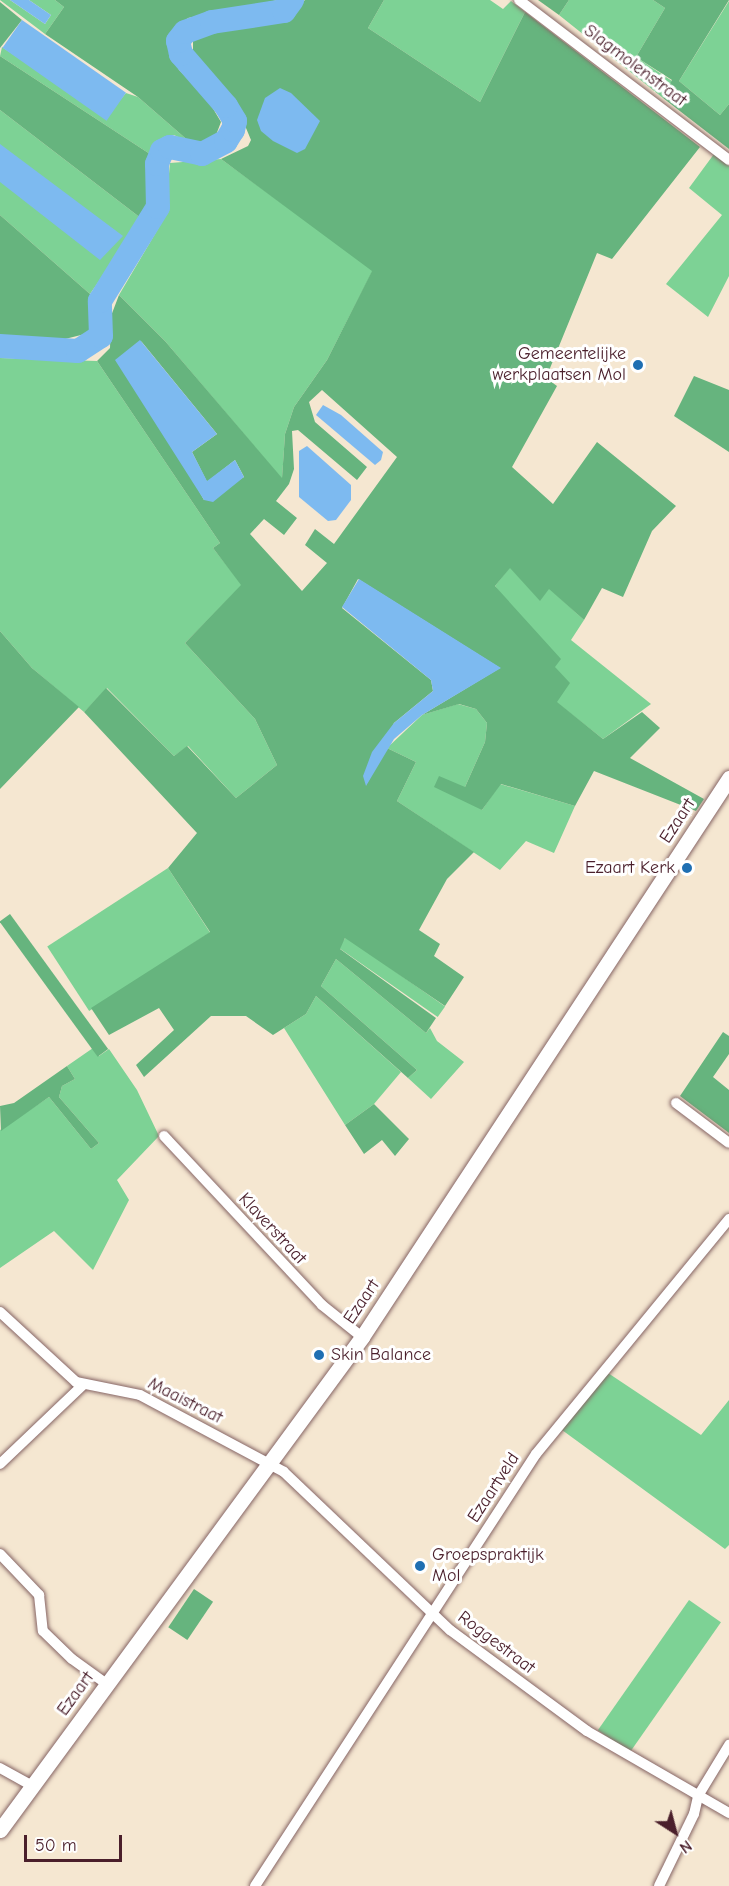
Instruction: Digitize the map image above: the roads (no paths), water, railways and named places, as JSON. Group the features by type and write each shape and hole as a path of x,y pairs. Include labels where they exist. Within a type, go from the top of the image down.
{"main road":[{"name":"Ezaart","path":"0,1830 362,1337 729,778"}],"street":[{"name":"Slagmolenstraat","path":"519,0 729,160"},
{"path":"676,1103 729,1143"},
{"name":"Klaverstraat","path":"164,1136 315,1299 362,1337"},
{"name":"Ezaartveld","path":"255,1886 553,1432 729,1219"},
{"name":"Maaistraat","path":"0,1312 67,1377 83,1385 140,1395 270,1464"},
{"path":"0,1464 83,1385"},
{"name":"Roggestraat","path":"270,1464 300,1487 433,1614 587,1731 729,1813"},
{"path":"0,1554 39,1595 43,1630 72,1659 108,1684"},
{"path":"659,1886 694,1814 699,1796 729,1745"},
{"path":"0,1768 33,1786"}],"water":[{"path":"10,0 29,0 51,15 45,24"},
{"path":"22,20 126,93 107,121 2,48"},
{"path":"280,88 291,93 320,121 305,149 297,153 273,141 261,131 257,120 265,98"},
{"path":"0,144 123,236 100,260 0,182"},
{"path":"140,340 217,434 192,452 207,481 235,460 244,477 213,502 204,500 115,360"},
{"path":"323,405 341,415 383,452 381,460 375,465 316,415"},
{"path":"307,446 351,485 351,500 336,520 328,521 299,497 299,451"},
{"path":"359,579 501,668 422,715 394,739 366,786 363,776 372,752 394,723 433,691 431,680 342,607"}],"waterway":[{"path":"0,346 78,351 101,336 100,301 158,207 157,164 162,151 170,147 202,154 226,141 233,130 235,121 226,106 181,54 178,41 185,32 212,22 284,11 292,0"}],"place":[{"name":"Gemeentelijke werkplaatsen Mol","path":"638,365"},
{"name":"Ezaart Kerk","path":"687,868"},
{"name":"Skin Balance","path":"319,1355"},
{"name":"Groepspraktijk Mol","path":"420,1566"}]}
